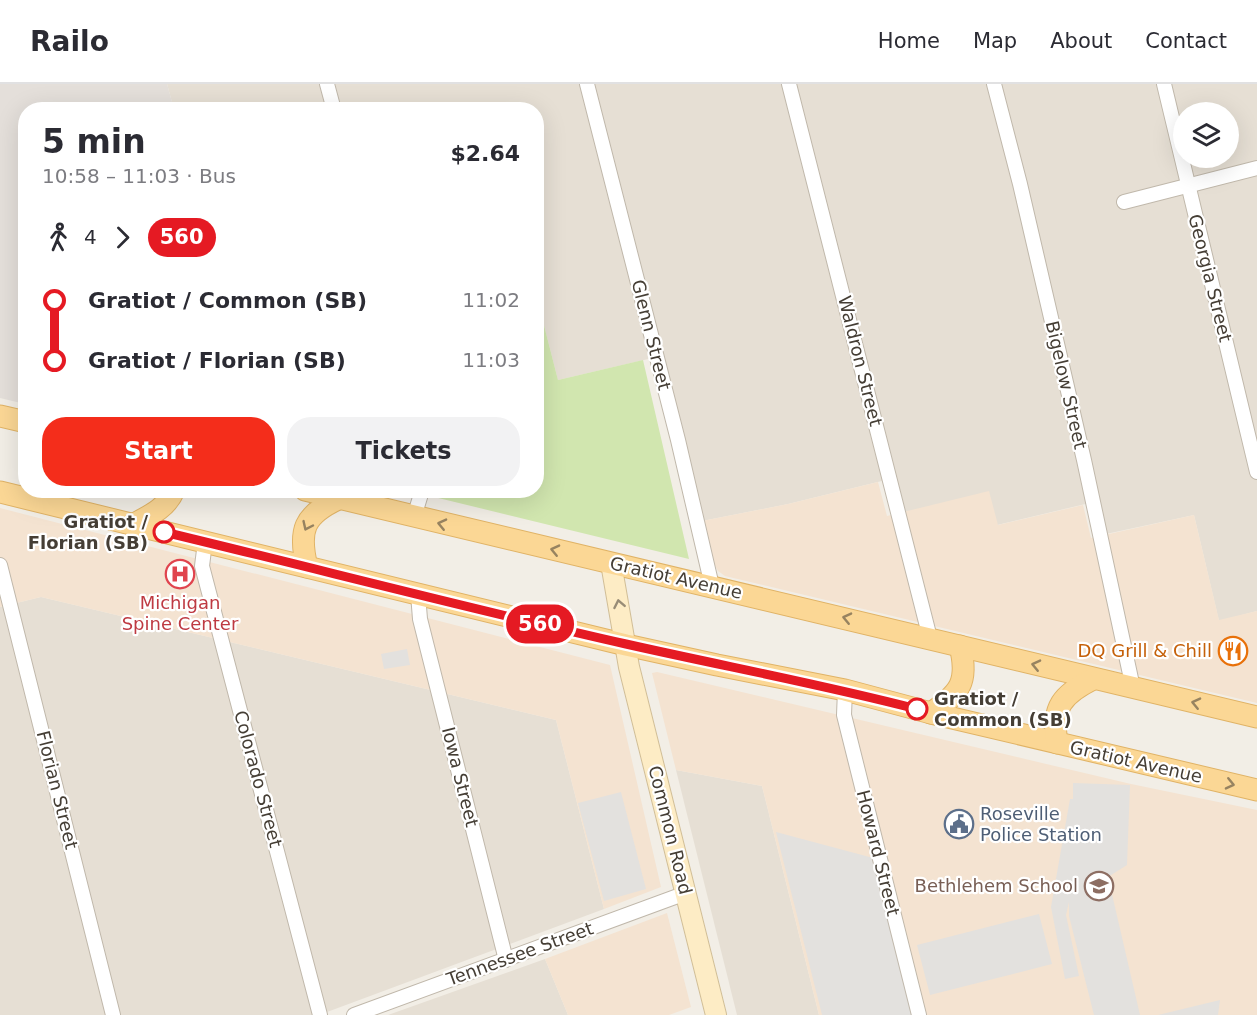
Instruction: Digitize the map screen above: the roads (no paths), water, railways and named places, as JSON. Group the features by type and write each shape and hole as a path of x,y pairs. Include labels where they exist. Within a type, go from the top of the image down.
{"main road":[{"path":"0,416 18,420"},
{"name":"Gratiot Avenue","path":"0,492 18,496"},
{"name":"Gratiot Avenue","path":"25,498 626,645 845,690 931,713 1257,790"},
{"path":"134,524 166,504 169,498"},
{"name":"Gratiot Avenue","path":"334,498 1257,717"},
{"path":"307,567 302,538 305,526 312,515 323,506 338,499"},
{"path":"931,713 956,693 962,683 965,672 960,646"},
{"path":"1057,742 1055,717 1059,706 1076,687 1093,679"}],"street":[{"path":"327,84 332,102"},
{"name":"Glenn Street","path":"587,84 678,440 712,586"},
{"name":"Waldron Street","path":"789,84 930,638"},
{"name":"Bigelow Street","path":"994,84 1020,184 1081,448 1133,688"},
{"name":"Georgia Street","path":"1164,84 1257,472"},
{"path":"1124,202 1257,168"},
{"path":"414,517 420,498"},
{"name":"Colorado Street","path":"205,542 202,566 320,1015"},
{"name":"Common Road","path":"611,563 632,678 716,1015"},
{"name":"Florian Street","path":"0,565 113,1015"},
{"name":"Iowa Street","path":"418,594 422,629 506,960"},
{"name":"Howard Street","path":"845,690 844,715 919,1015"},
{"name":"Tennessee Street","path":"354,1015 686,893"}],"place":[{"name":"Gratiot / Florian (SB)","path":"164,532"},
{"name":"Michigan Spine Center","path":"180,574"},
{"name":"DQ Grill & Chill","path":"1233,651"},
{"name":"Gratiot / Common (SB)","path":"917,709"},
{"name":"Roseville Police Station","path":"959,824"},
{"name":"Bethlehem School","path":"1099,886"}]}
